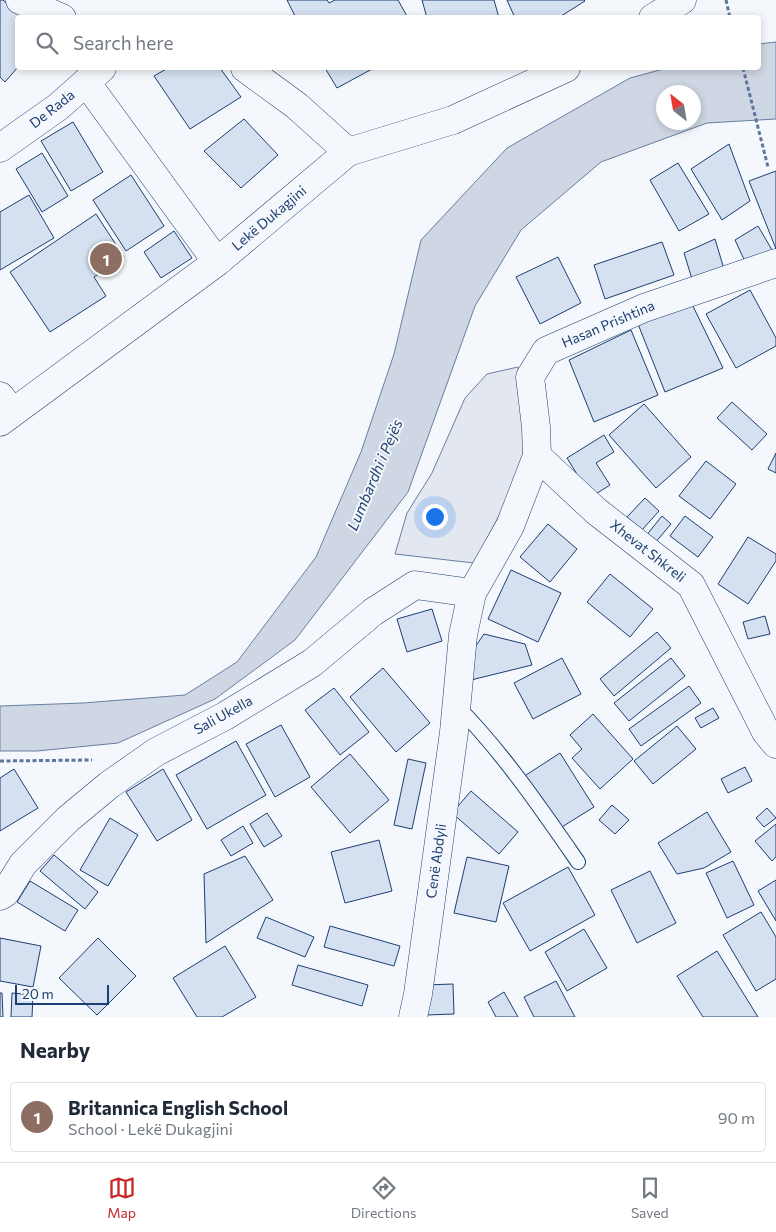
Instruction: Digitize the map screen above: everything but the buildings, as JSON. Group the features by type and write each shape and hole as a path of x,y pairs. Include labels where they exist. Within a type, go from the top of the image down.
{"street":[{"path":"20,0 55,15"},
{"path":"658,15 682,0"},
{"path":"248,70 298,106 348,152"},
{"name":"Lekë Dukagjini","path":"4,410 217,262 348,152 453,120 562,70"},
{"path":"94,75 217,262"},
{"name":"De Rada","path":"0,148 58,107 94,75"},
{"name":"Hasan Prishtina","path":"537,456 536,427 530,378 546,350 644,308 776,263"},
{"name":"Cenë Abdyli","path":"413,1017 418,994 457,705 463,635 472,593 510,526 537,456"},
{"name":"Xhevat Shkreli","path":"537,456 596,511 691,585 766,732 776,744"},
{"name":"Sali Ukella","path":"0,896 5,893 30,857 68,819 109,785 156,752 225,716 312,663 373,612 408,589 415,585 472,593"}],"lane":[{"path":"457,705 480,729 516,773 578,862"}],"path":[{"path":"726,0 729,15"},
{"path":"744,70 768,167"},
{"path":"0,761 96,760"}],"shaded area":[{"path":"518,367 528,445 518,480 474,563 395,554 407,513 432,473 465,398 487,374"}],"water":[{"name":"Lumbardhi i Pejës","path":"776,42 776,119 707,123 701,125 701,85 656,85 656,130 688,130 601,162 521,230 475,306 408,492 295,640 215,699 118,743 37,751 0,751 0,706 83,703 185,695 237,662 316,557 361,452 394,354 421,240 507,148 630,78 660,70 761,70 761,44"}],"place":[{"name":"Britannica English School","path":"106,259"}]}
